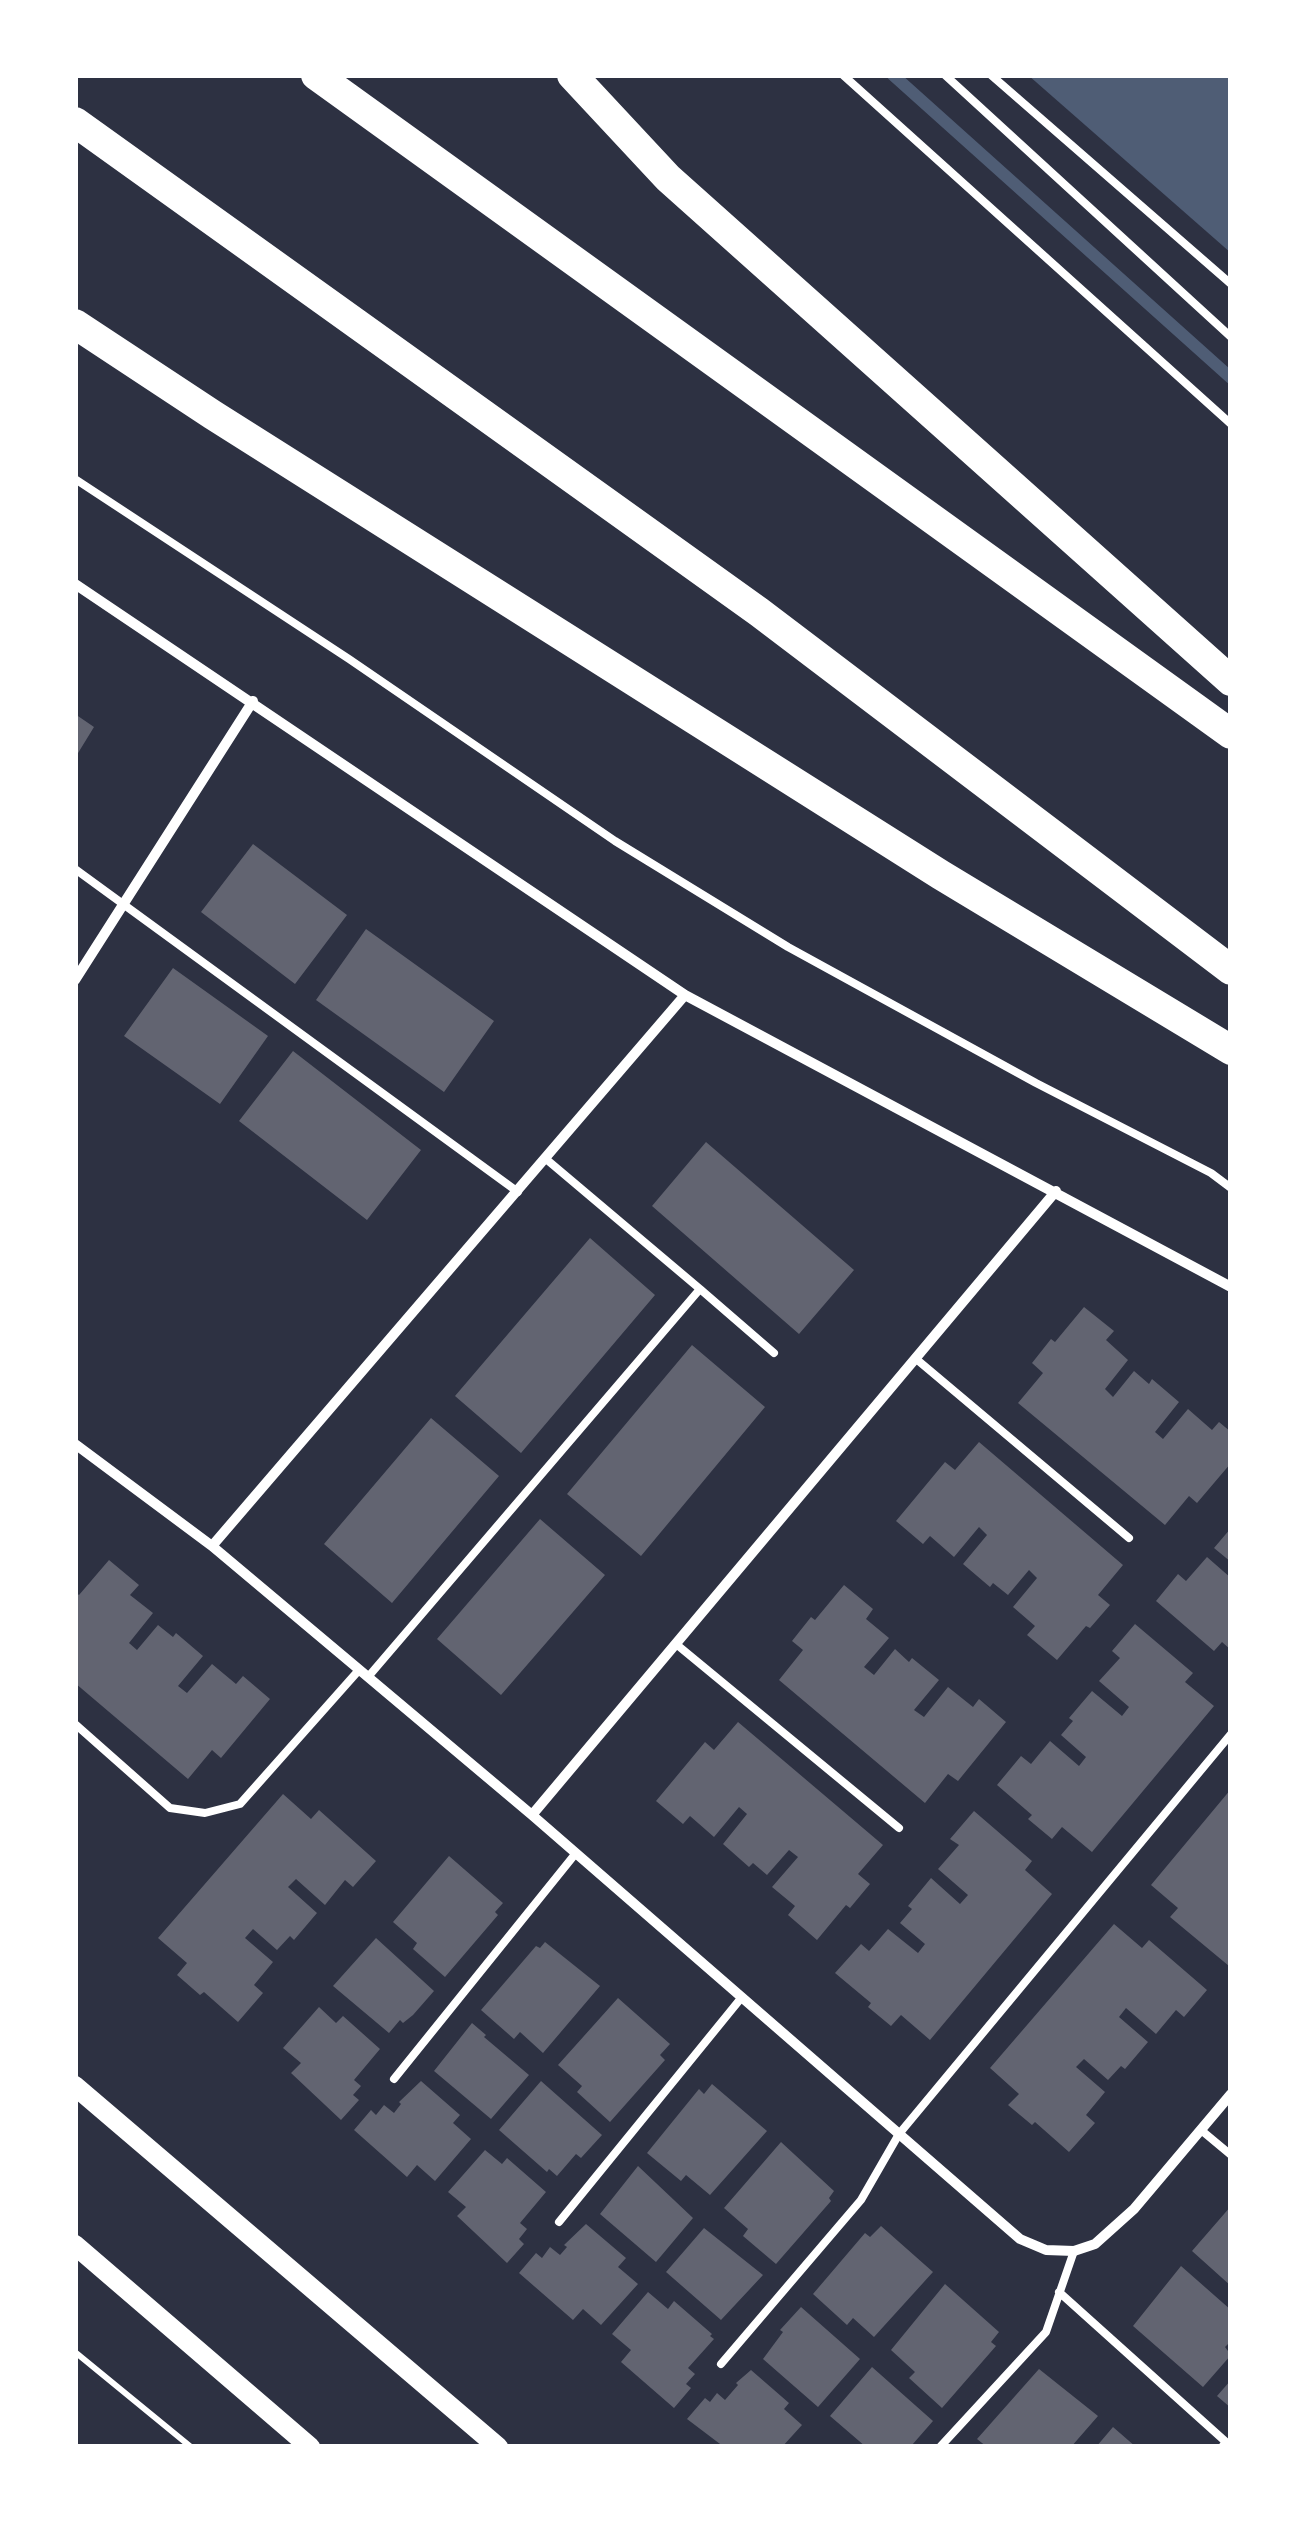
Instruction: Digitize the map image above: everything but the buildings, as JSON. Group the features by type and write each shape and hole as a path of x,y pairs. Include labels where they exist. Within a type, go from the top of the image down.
{"highway":[{"path":"316,75 1231,734"},
{"path":"572,75 668,178 1231,681"},
{"path":"75,122 760,612 1231,970"},
{"path":"75,324 229,426 941,875 1231,1050"}],"main road":[{"path":"75,2086 498,2447"},
{"path":"75,2245 310,2447"}],"street":[{"path":"75,584 686,995 1231,1286"},
{"path":"75,980 253,701"},
{"path":"212,1546 686,995"},
{"path":"532,1814 1056,1191"},
{"path":"75,1444 212,1546 532,1814 1020,2239 1046,2250 1074,2251 1095,2244 1134,2209 1231,2094"}],"lane":[{"path":"843,75 1231,424"},
{"path":"946,75 1231,337"},
{"path":"992,75 1231,284"},
{"path":"75,479 349,659 615,841 756,928 1020,1074 1212,1174 1231,1188"},
{"path":"75,869 518,1192"},
{"path":"546,1159 774,1353"},
{"path":"75,1724 170,1808 205,1814 240,1804 364,1674 700,1288"},
{"path":"915,1358 1129,1538"},
{"path":"676,1644 899,1828"},
{"path":"721,2364 861,2200 899,2134 1231,1734"},
{"path":"394,2079 576,1853"},
{"path":"559,2222 742,1998"},
{"path":"1201,2130 1231,2155"},
{"path":"940,2447 1046,2332 1074,2251"},
{"path":"1058,2292 1226,2442 1222,2447"}],"path":[{"path":"75,2352 191,2447"}],"water":[{"path":"1028,75 1231,75 1231,253"}],"waterway":[{"path":"893,75 1231,378"}]}
